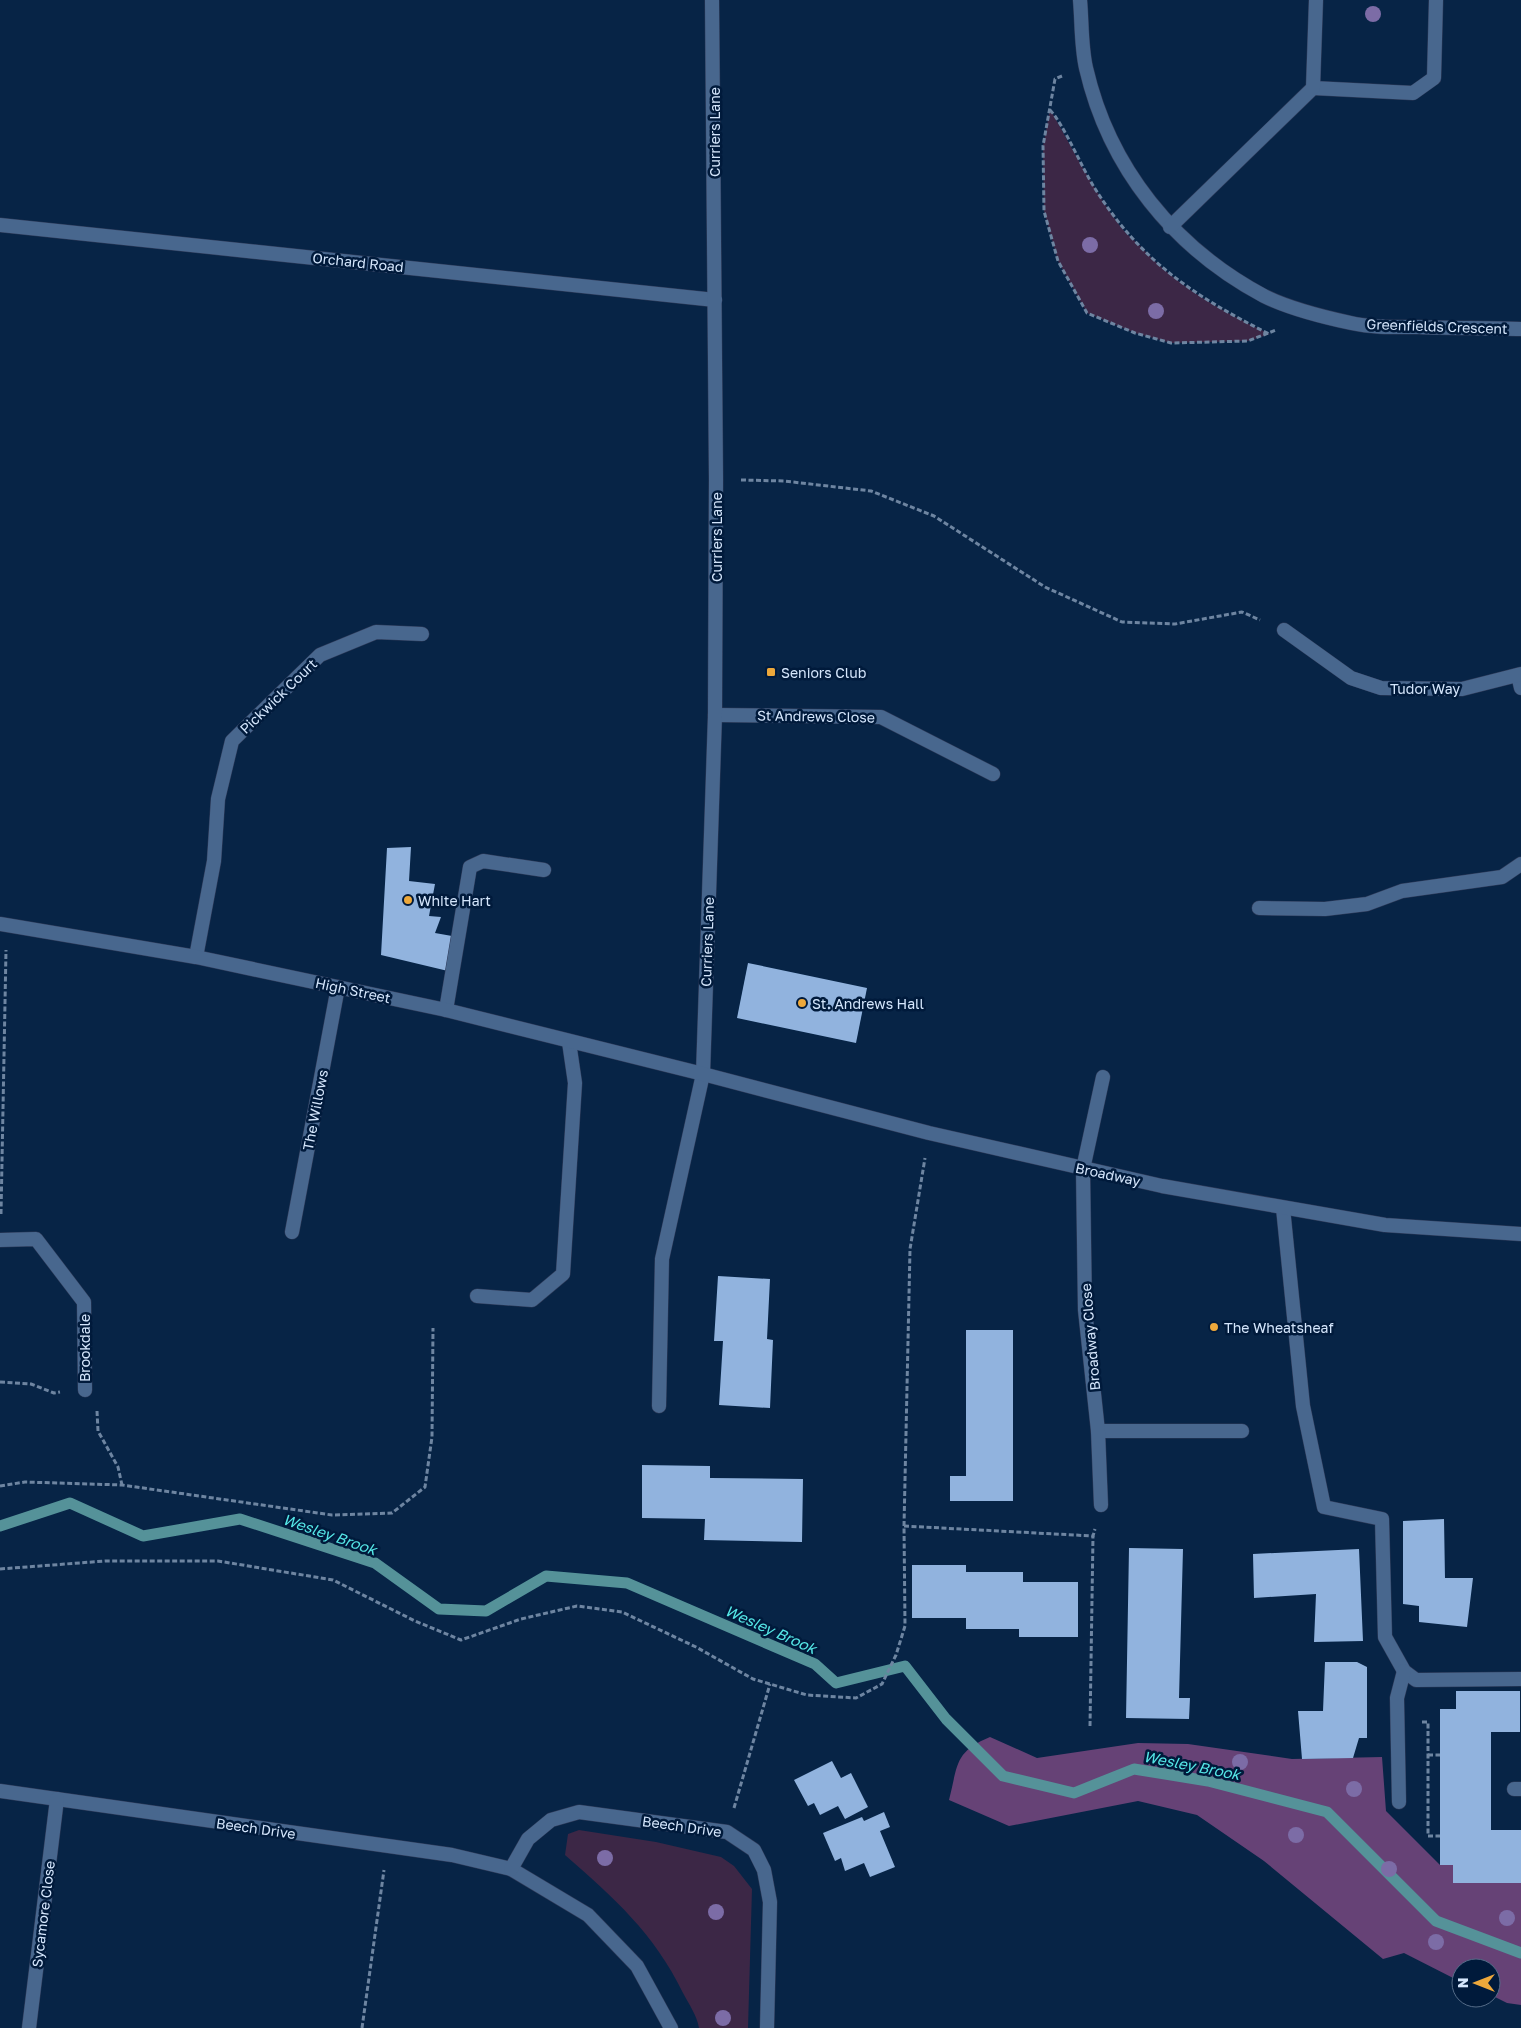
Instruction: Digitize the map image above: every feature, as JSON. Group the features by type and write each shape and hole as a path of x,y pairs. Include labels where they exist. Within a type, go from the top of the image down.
{"street":[{"name":"Curriers Lane","path":"659,1406 662,1259 703,1074 715,715 716,479 712,0"},
{"name":"Greenfields Crescent","path":"1080,0 1086,67 1098,109 1120,159 1141,192 1170,227 1199,252 1230,275 1266,297 1352,324 1386,327 1521,329"},
{"path":"1170,227 1313,88 1316,0"},
{"path":"1313,88 1413,93 1434,78 1436,0"},
{"name":"Orchard Road","path":"0,225 715,300"},
{"name":"Tudor Way","path":"1284,630 1351,678 1381,688 1462,689 1520,679"},
{"name":"Pickwick Court","path":"196,957 214,860 218,799 232,741 320,655 376,632 422,634"},
{"name":"St Andrews Close","path":"715,715 881,717 993,774"},
{"path":"446,1010 470,867 483,861 544,870"},
{"path":"1258,908 1325,909 1367,904 1402,891 1502,877 1521,864"},
{"name":"High Street","path":"3,924 196,957 446,1010 703,1074"},
{"name":"The Willows","path":"292,1232 338,987"},
{"path":"477,1296 532,1300 563,1274 576,1083 569,1042"},
{"name":"Broadway","path":"703,1074 929,1133 1083,1169 1283,1208 1385,1225 1521,1234"},
{"name":"Broadway Close","path":"1101,1505 1098,1431 1085,1310 1083,1169 1103,1077"},
{"path":"1283,1208 1303,1406 1324,1507 1382,1519 1385,1637 1404,1671 1416,1680 1521,1678"},
{"name":"Brookdale","path":"0,1240 36,1239 84,1302 85,1390"},
{"path":"1098,1431 1242,1431"},
{"path":"1399,1802 1397,1698 1404,1671"},
{"name":"Beech Drive","path":"0,1791 452,1855 511,1869 588,1915 637,1966 671,2028"},
{"name":"Sycamore Close","path":"29,2028 57,1799"},
{"name":"Beech Drive","path":"511,1869 528,1839 551,1820 578,1812 727,1832 754,1850 764,1870 770,1902 767,2028"}],"path":[{"path":"1086,67 1055,79 1043,146 1044,211 1058,261 1087,313 1135,333 1171,343 1248,341 1270,334 1310,312"},
{"path":"716,479 784,481 871,491 934,516 1045,587 1122,622 1175,624 1242,612 1284,630"},
{"path":"0,1240 3,924"},
{"path":"0,1569 105,1561 218,1561 333,1580 415,1621 462,1640 521,1619 577,1606 622,1612 696,1647 753,1679 807,1695 856,1698 882,1684 896,1655 906,1626 904,1526 910,1249 929,1133"},
{"path":"0,1486 25,1482 122,1485 332,1515 392,1513 425,1487 432,1437 433,1328"},
{"path":"1090,1726 1093,1536 1101,1505"},
{"path":"904,1526 1093,1536"},
{"path":"727,1832 770,1684"},
{"path":"1428,1755 1440,1755"},
{"path":"362,2028 387,1846"}],"shaded area":[{"path":"1050,109 1092,183 1120,226 1158,264 1187,287 1219,308 1270,334 1248,341 1171,343 1135,333 1087,313 1058,261 1044,211 1043,146"},
{"path":"990,1737 1037,1758 1138,1743 1188,1744 1292,1759 1382,1757 1386,1811 1440,1865 1453,1865 1521,1883 1521,2005 1501,2000 1501,1958 1451,1958 1451,1977 1404,1953 1383,1959 1264,1861 1197,1815 1138,1801 1009,1826 949,1800 959,1761 970,1748"},
{"path":"579,1830 656,1842 721,1857 734,1866 752,1889 748,2028 699,2028 692,2010 672,1972 646,1934 600,1886 565,1855 568,1834"}],"building":[{"name":"White Hart","path":"411,847 409,881 435,884 429,916 441,917 435,933 452,936 448,971 381,955 387,848"},
{"name":"St. Andrews Hall","path":"748,963 867,988 856,1043 737,1018"},
{"path":"718,1276 770,1279 767,1339 773,1340 770,1408 719,1405 723,1341 714,1341"},
{"path":"966,1330 1013,1330 1013,1501 950,1501 950,1476 966,1476"},
{"path":"642,1465 710,1466 710,1478 803,1479 802,1542 704,1540 705,1519 642,1518"},
{"path":"1444,1519 1445,1578 1473,1578 1467,1627 1419,1622 1419,1606 1403,1604 1403,1521"},
{"path":"1129,1548 1183,1549 1179,1698 1190,1698 1189,1719 1126,1718"},
{"path":"1359,1549 1363,1641 1314,1642 1316,1594 1254,1598 1253,1554"},
{"path":"912,1565 966,1565 966,1572 1023,1572 1023,1582 1078,1582 1078,1637 1019,1637 1019,1629 966,1629 966,1618 912,1618"},
{"path":"1325,1662 1357,1662 1367,1667 1367,1738 1359,1738 1353,1758 1302,1759 1298,1711 1323,1711"},
{"path":"1456,1691 1520,1691 1520,1732 1491,1732 1491,1830 1521,1830 1521,1883 1453,1883 1453,1865 1440,1865 1440,1709 1456,1709"},
{"path":"832,1761 841,1778 851,1773 868,1807 845,1819 838,1806 820,1815 814,1803 808,1806 794,1780"},
{"path":"884,1812 890,1827 880,1831 895,1867 870,1877 864,1863 845,1871 841,1858 835,1861 823,1833 862,1817 864,1821"}],"waterway":[{"name":"Wesley Brook","path":"0,1526 70,1503 143,1536 240,1519 375,1563 439,1609 486,1611 546,1576 627,1583 815,1664 836,1683 905,1666 946,1719 1003,1776 1074,1793 1134,1769 1208,1781 1327,1812 1436,1921 1521,1953"}],"place":[{"name":"Seniors Club","path":"771,672"},
{"name":"White Hart","path":"408,900"},
{"name":"St. Andrews Hall","path":"802,1003"},
{"name":"The Wheatsheaf","path":"1214,1327"}]}
